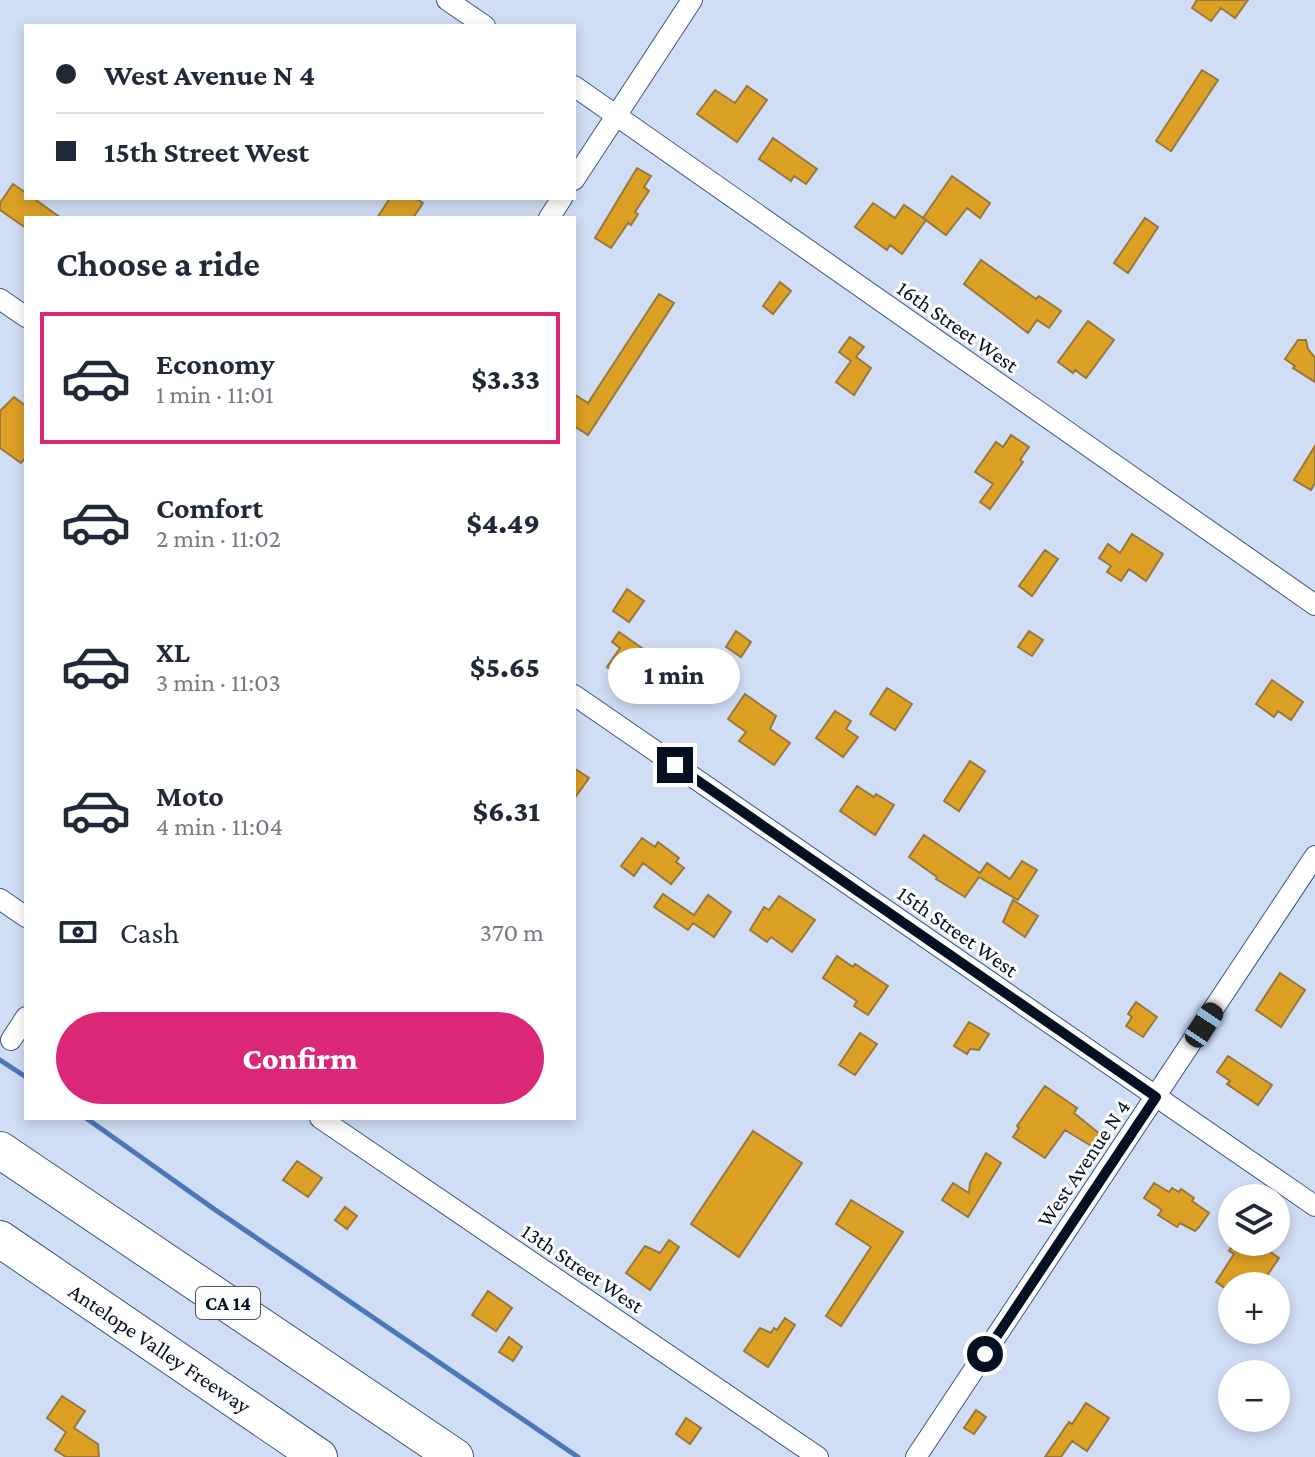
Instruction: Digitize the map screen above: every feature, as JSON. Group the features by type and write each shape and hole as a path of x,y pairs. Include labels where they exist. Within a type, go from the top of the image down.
{"highway":[{"name":"CA 14","path":"0,1150 455,1457"},
{"name":"Antelope Valley Freeway","path":"0,1239 319,1457"}],"street":[{"path":"447,0 482,24"},
{"path":"576,177 692,0"},
{"name":"16th Street West","path":"576,87 1315,605"},
{"path":"0,299 24,316"},
{"name":"15th Street West","path":"576,696 1315,1206"},
{"name":"West Avenue N 4","path":"916,1457 1315,856"},
{"path":"0,899 24,916"},
{"path":"11,1040 24,1020"},
{"name":"13th Street West","path":"323,1120 818,1457"}],"building":[{"path":"1197,0 1248,0 1235,18 1221,8 1211,21 1192,8"},
{"path":"1202,70 1218,80 1171,151 1156,141"},
{"path":"747,86 767,100 737,142 697,114 715,90 735,103"},
{"path":"773,138 817,169 806,184 794,176 791,181 759,159"},
{"path":"637,168 651,176 644,187 649,191 635,212 638,214 631,225 628,223 611,248 595,238"},
{"path":"952,176 990,203 980,218 967,208 946,235 923,218"},
{"path":"13,184 24,192 24,200 36,200 58,216 24,216 24,227 0,210 0,203"},
{"path":"389,200 418,200 423,203 414,216 378,216"},
{"path":"873,203 895,218 904,205 926,220 902,254 890,245 887,250 855,227"},
{"path":"1145,218 1158,227 1128,273 1114,263"},
{"path":"981,260 1036,299 1039,296 1061,311 1049,328 1037,320 1028,333 964,284"},
{"path":"780,282 791,291 773,314 763,306"},
{"path":"659,294 674,303 588,435 576,427 576,395 588,403"},
{"path":"1088,321 1114,340 1086,378 1058,362"},
{"path":"850,337 864,347 856,357 871,368 854,395 836,382 851,361 839,352"},
{"path":"1298,340 1306,340 1315,358 1315,382 1285,359"},
{"path":"14,397 24,404 24,459 21,463 0,448 0,411"},
{"path":"1011,435 1029,447 1020,460 1023,462 990,509 980,502 993,484 975,472 996,442 1003,447"},
{"path":"1315,446 1315,483 1311,490 1294,480"},
{"path":"1132,534 1163,554 1146,581 1129,569 1121,581 1107,572 1111,566 1099,558 1108,544 1120,553"},
{"path":"1045,550 1058,559 1032,596 1019,586"},
{"path":"627,589 644,601 629,622 613,611"},
{"path":"736,631 751,642 741,657 726,647"},
{"path":"1029,631 1043,640 1032,656 1018,647"},
{"path":"619,632 648,654 643,662 659,673 646,691 607,667 620,648 612,642"},
{"path":"705,663 729,679 721,691 698,675"},
{"path":"1272,680 1303,702 1291,720 1278,711 1274,717 1256,704"},
{"path":"887,688 912,704 895,730 870,714"},
{"path":"745,694 776,716 770,729 790,743 774,765 739,741 746,732 728,719"},
{"path":"835,711 851,721 846,729 858,737 843,757 816,738"},
{"path":"970,761 985,771 959,811 944,801"},
{"path":"576,769 589,778 576,796"},
{"path":"857,786 894,805 875,835 840,811"},
{"path":"924,835 980,873 987,863 1010,879 1022,861 1037,870 1018,900 979,877 965,897 909,857"},
{"path":"642,838 655,847 658,842 679,858 676,862 684,868 671,884 643,863 634,876 621,866"},
{"path":"663,894 694,915 708,895 731,912 714,937 693,923 688,930 654,907"},
{"path":"779,896 815,920 792,952 771,937 767,942 750,930 764,907 769,910"},
{"path":"1013,900 1038,916 1025,937 1003,922"},
{"path":"837,956 888,986 868,1015 854,1006 857,1001 823,978"},
{"path":"1280,973 1305,990 1281,1027 1256,1010"},
{"path":"1136,1002 1157,1017 1143,1037 1126,1026 1132,1017 1128,1014"},
{"path":"969,1022 989,1034 979,1050 970,1049 967,1054 954,1046"},
{"path":"860,1033 877,1044 855,1075 839,1065"},
{"path":"1228,1056 1272,1085 1258,1105 1227,1084 1230,1081 1217,1072"},
{"path":"1045,1086 1077,1108 1074,1113 1101,1135 1093,1147 1065,1130 1045,1158 1013,1137 1019,1128 1017,1126"},
{"path":"753,1131 802,1163 739,1257 691,1224"},
{"path":"986,1153 1001,1163 968,1217 942,1200 953,1183 969,1193 970,1183"},
{"path":"297,1161 322,1178 308,1197 283,1180"},
{"path":"1154,1183 1169,1192 1172,1188 1179,1192 1181,1189 1209,1213 1195,1231 1180,1223 1177,1227 1158,1215 1162,1210 1144,1198"},
{"path":"851,1200 903,1232 841,1326 826,1316 871,1247 836,1224"},
{"path":"345,1207 357,1216 347,1229 335,1220"},
{"path":"669,1240 679,1247 650,1290 626,1273 645,1246 660,1253"},
{"path":"1233,1256 1279,1258 1270,1272 1222,1272"},
{"path":"488,1291 512,1308 496,1331 472,1315"},
{"path":"785,1318 795,1325 768,1367 744,1351 760,1328 771,1333"},
{"path":"509,1337 522,1347 513,1361 499,1352"},
{"path":"62,1396 85,1411 74,1428 98,1444 99,1457 66,1457 55,1450 66,1432 47,1418"},
{"path":"1086,1403 1109,1418 1087,1451 1072,1441 1061,1457 1045,1457 1069,1422 1072,1424"},
{"path":"976,1410 986,1417 974,1434 964,1428"},
{"path":"686,1418 701,1428 690,1444 676,1434"}],"waterway":[{"path":"0,1060 24,1076"},
{"path":"89,1120 578,1457"}],"route":[{"path":"675,765 1156,1097 985,1354"}]}
